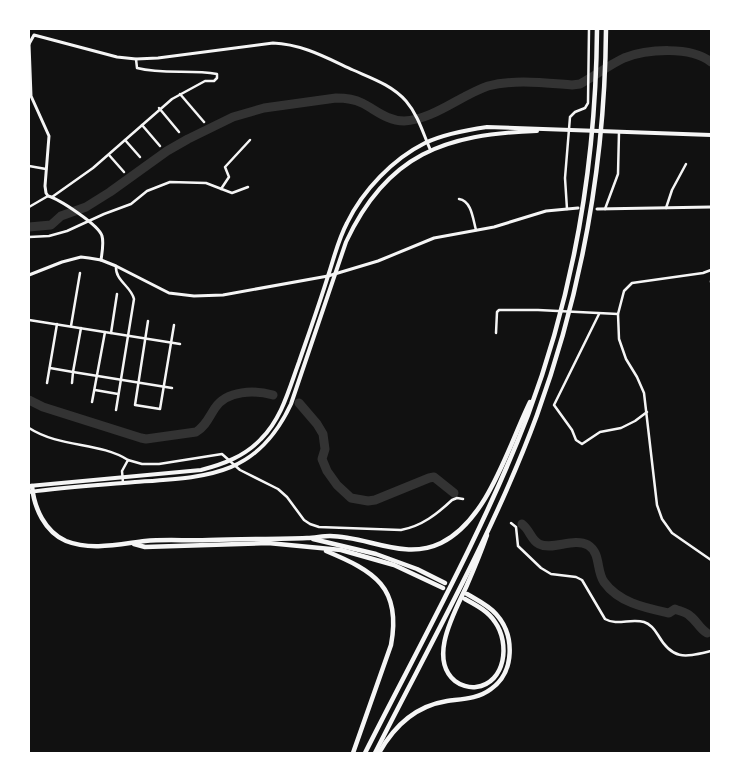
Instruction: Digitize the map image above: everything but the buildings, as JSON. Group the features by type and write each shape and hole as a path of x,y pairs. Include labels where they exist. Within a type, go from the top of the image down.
{"highway":[{"path":"365,753 460,569 516,446 540,381 573,259 584,204 596,90 597,29"},
{"path":"379,753 392,734 412,714 436,703 469,698 486,693 504,673 509,659 509,645 502,622 490,608 466,597 487,613 501,633 504,643 503,661 497,674 488,682 473,687 457,683 449,674 444,662 444,643 448,627 537,416 572,301 588,229 600,138 606,29"},
{"path":"130,544 145,541 338,536 408,550 433,547 448,539 466,524 492,488 540,381"},
{"path":"374,753 467,572 507,488"},
{"path":"31,489 43,521 52,532 65,540 86,545 130,544 145,546 268,543 341,550 394,565 444,585 416,569 376,554 310,538"},
{"path":"322,549 357,564 372,574 386,593 393,614 394,628 391,645 354,753"}],"main road":[{"path":"31,489 122,477 201,470 230,461 248,451 261,440 271,429 279,415 346,223 363,197 394,164 427,142 450,134 487,128 711,135"},
{"path":"31,489 192,478 210,475 236,466 257,452 272,436 284,419 291,404 346,242 355,223 367,203 394,173 430,149 469,137 492,133 560,130"}],"street":[{"path":"567,209 566,178 572,114 586,106 589,29"},
{"path":"101,260 103,239 101,234 88,220 46,193 49,136 31,96 29,44 34,35 117,57 136,59 158,58 258,44 285,43 315,52 378,81 396,92 414,111 430,149"},
{"path":"29,207 50,197 109,154 159,108 205,81 214,81 217,78 217,74 192,71 168,73 137,68 136,59"},
{"path":"180,94 204,122"},
{"path":"159,108 179,132"},
{"path":"142,124 160,146"},
{"path":"605,209 618,174 619,132"},
{"path":"125,140 140,158"},
{"path":"221,189 229,177 225,167 250,140"},
{"path":"109,154 124,172"},
{"path":"666,208 672,190 686,164"},
{"path":"29,166 46,170"},
{"path":"29,237 57,234 131,204 147,191 170,182 206,182 232,192 248,187"},
{"path":"459,200 465,201 468,204 476,230"},
{"path":"597,209 711,207"},
{"path":"29,275 82,257 101,260 162,290 179,295 224,295 328,276 378,261 434,238 476,230 546,212 578,208"},
{"path":"116,266 117,277 134,296 116,410"},
{"path":"711,270 703,273 632,283 624,291 618,314 619,339 626,360 637,377 644,393 656,505 662,519 672,534 711,560"},
{"path":"71,326 80,273"},
{"path":"111,333 117,294"},
{"path":"496,333 497,312 499,310 618,314"},
{"path":"599,314 554,405 572,430 576,440 582,444 600,432 621,428 647,412"},
{"path":"29,320 180,344"},
{"path":"148,321 135,405 143,407 160,409 174,325"},
{"path":"47,383 57,324"},
{"path":"72,383 81,328"},
{"path":"92,402 105,332"},
{"path":"50,368 172,388"},
{"path":"95,390 118,394"},
{"path":"29,428 44,437 117,454 142,464 159,464 222,454 240,470 278,489 304,520 319,527 401,530 412,528 424,523 452,500 457,498 463,499"},
{"path":"123,483 122,470 128,460"},
{"path":"511,523 516,527 517,543 521,549 545,572 576,577 582,580 605,619 614,622 643,622 651,627 664,645 674,654 693,655 711,651"}],"waterway":[{"path":"29,227 51,225 61,216 86,207 110,192 167,151 188,139 233,117 264,108 336,98 362,103 398,121 415,120 436,112 488,86 519,82 580,84 624,58 644,53 681,51 692,53 711,62"},
{"path":"29,400 43,407 146,439 196,432 205,424 220,402 234,395 250,392 273,395"},
{"path":"299,403 323,434 325,449 322,459 327,471 337,485 351,498 368,501 375,500 434,477 454,493"},
{"path":"522,524 534,540 545,546 576,542 588,545 597,557 604,582 617,595 634,604 651,609 669,613 675,609 685,613 707,633"}]}
